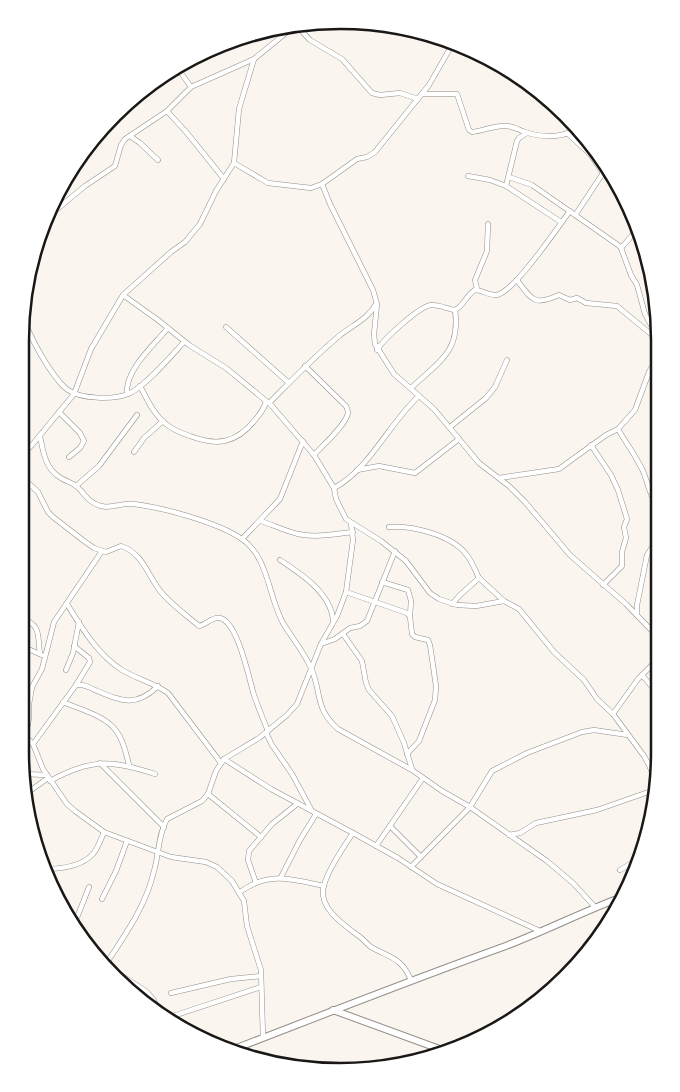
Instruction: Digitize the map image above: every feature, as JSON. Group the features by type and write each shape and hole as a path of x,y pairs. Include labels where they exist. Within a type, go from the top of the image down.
{"main road":[{"path":"240,1047 504,946 614,900"},
{"path":"333,1010 436,1048"}],"street":[{"path":"302,31 310,40 342,59 372,93 380,95 400,93 418,99"},
{"path":"58,208 85,186 115,166 121,145 130,136 167,111 191,87 254,60 285,34"},
{"path":"234,163 268,183 305,188 322,184 348,165 375,152 423,94 442,65 449,48"},
{"path":"29,448 74,394 90,349 123,295 190,236 200,224 208,204 234,163 239,109 254,60"},
{"path":"180,72 191,87"},
{"path":"423,94 457,94 471,132 504,126 550,137 571,132"},
{"path":"167,111 224,179"},
{"path":"506,186 517,142 519,138 527,133"},
{"path":"568,134 588,152"},
{"path":"130,136 140,142 158,160"},
{"path":"576,214 603,173"},
{"path":"468,176 490,180 506,186 561,222"},
{"path":"509,177 532,185 576,214 621,248 631,275 637,285 645,314 651,325"},
{"path":"322,184 373,290 377,303 374,334 377,350 394,374 420,396 450,427 479,463 525,502 570,555 626,604 651,630"},
{"path":"377,350 397,328 426,306 434,305 455,310 460,307 469,294 478,290 496,295 517,280 570,211"},
{"path":"478,290 475,280 487,251 488,224"},
{"path":"621,248 633,234"},
{"path":"517,280 528,295 536,300 546,301 559,295 570,300 577,298 586,303 618,306 651,333"},
{"path":"123,295 184,342 226,368 268,402 314,455 334,488 340,509 351,523 375,537 406,561 416,571 430,593 452,604 476,606 504,601"},
{"path":"140,386 163,422 178,432 212,442 222,442 231,439 252,424 268,402 305,366 340,335 369,314 377,303"},
{"path":"410,388 446,356 457,326 455,310"},
{"path":"127,394 126,385 131,373 168,328"},
{"path":"226,328 288,383"},
{"path":"29,329 36,346 54,374 67,389 74,394 93,398 127,394 140,386 184,342"},
{"path":"450,427 486,398 495,387 507,360"},
{"path":"305,366 346,406 348,413 333,435 314,455"},
{"path":"499,478 559,469 618,429 636,410 651,369"},
{"path":"334,488 346,481 376,448 404,411 420,396"},
{"path":"59,412 80,434 84,441 80,448 69,458"},
{"path":"76,486 99,466 137,415"},
{"path":"134,452 144,438 163,422"},
{"path":"618,429 639,463 651,497"},
{"path":"40,436 44,456 52,471 76,486 96,505 108,508 132,504 166,511 205,522 242,539 256,554 263,566 279,614 312,670 321,707 329,721 342,732 412,770 470,807 554,867 573,883 595,907"},
{"path":"356,470 379,466 415,473 460,439"},
{"path":"242,539 280,499 303,441"},
{"path":"592,445 611,474 627,519 624,527 626,538 622,550 622,566 603,585"},
{"path":"29,485 41,496 48,512 84,541 102,551 110,552 121,546 134,554 148,569 158,588 166,597 199,626 218,617 227,622 237,638 270,741 315,813"},
{"path":"260,521 306,535 353,532"},
{"path":"109,960 135,920 154,872 157,852 167,818 198,804 208,794 216,771 223,761 267,732 297,704 312,670 320,644 333,622 346,592 353,540 351,523"},
{"path":"389,527 408,528 442,537 465,552 480,578 504,601 513,604 523,612 554,652 584,680 596,699 613,714 651,771"},
{"path":"637,615 637,605 647,555 651,549"},
{"path":"29,721 29,704 32,687 42,668 54,622 102,551"},
{"path":"320,644 343,634 350,628 363,624 368,618 395,552"},
{"path":"280,560 307,578 328,601 333,622"},
{"path":"452,604 480,578"},
{"path":"382,582 408,590 411,601 412,634 415,637 428,640 436,686 435,700 422,736 407,754"},
{"path":"346,592 410,615"},
{"path":"67,604 78,622 104,655 131,675 158,686 168,693 223,761 297,804 353,832 436,884 540,931"},
{"path":"29,621 37,628 40,654"},
{"path":"66,670 74,646 78,622"},
{"path":"343,634 362,661 369,690 392,716 412,770"},
{"path":"33,744 90,662 74,646"},
{"path":"29,649 46,656"},
{"path":"613,714 651,666"},
{"path":"642,676 651,686"},
{"path":"76,684 111,696 130,700 145,697 158,686"},
{"path":"63,702 100,717 112,726 123,744 129,765"},
{"path":"411,867 470,807 492,771 527,753 587,731 616,732 628,736"},
{"path":"29,741 33,744 48,778 75,811 104,832 171,857 206,862 226,874 240,892 244,901 247,926 258,957 262,987 263,1038"},
{"path":"100,763 164,827"},
{"path":"31,791 48,778 100,763 129,765 155,774"},
{"path":"29,775 48,778"},
{"path":"376,846 423,778"},
{"path":"509,835 520,833 536,823 597,810 649,792"},
{"path":"208,794 261,837"},
{"path":"256,883 248,853 272,824 297,804"},
{"path":"281,878 315,813"},
{"path":"390,826 421,857"},
{"path":"51,869 75,865 87,858 92,854 104,832"},
{"path":"353,832 336,860 324,886 324,896 334,916 370,946 397,960 408,972 411,980"},
{"path":"102,899 116,871 127,841"},
{"path":"620,870 631,864"},
{"path":"240,892 256,883 281,878 324,886"},
{"path":"76,917 89,887"},
{"path":"171,993 231,978 261,976"},
{"path":"129,980 147,992 153,1000"},
{"path":"174,1016 262,987"}]}
